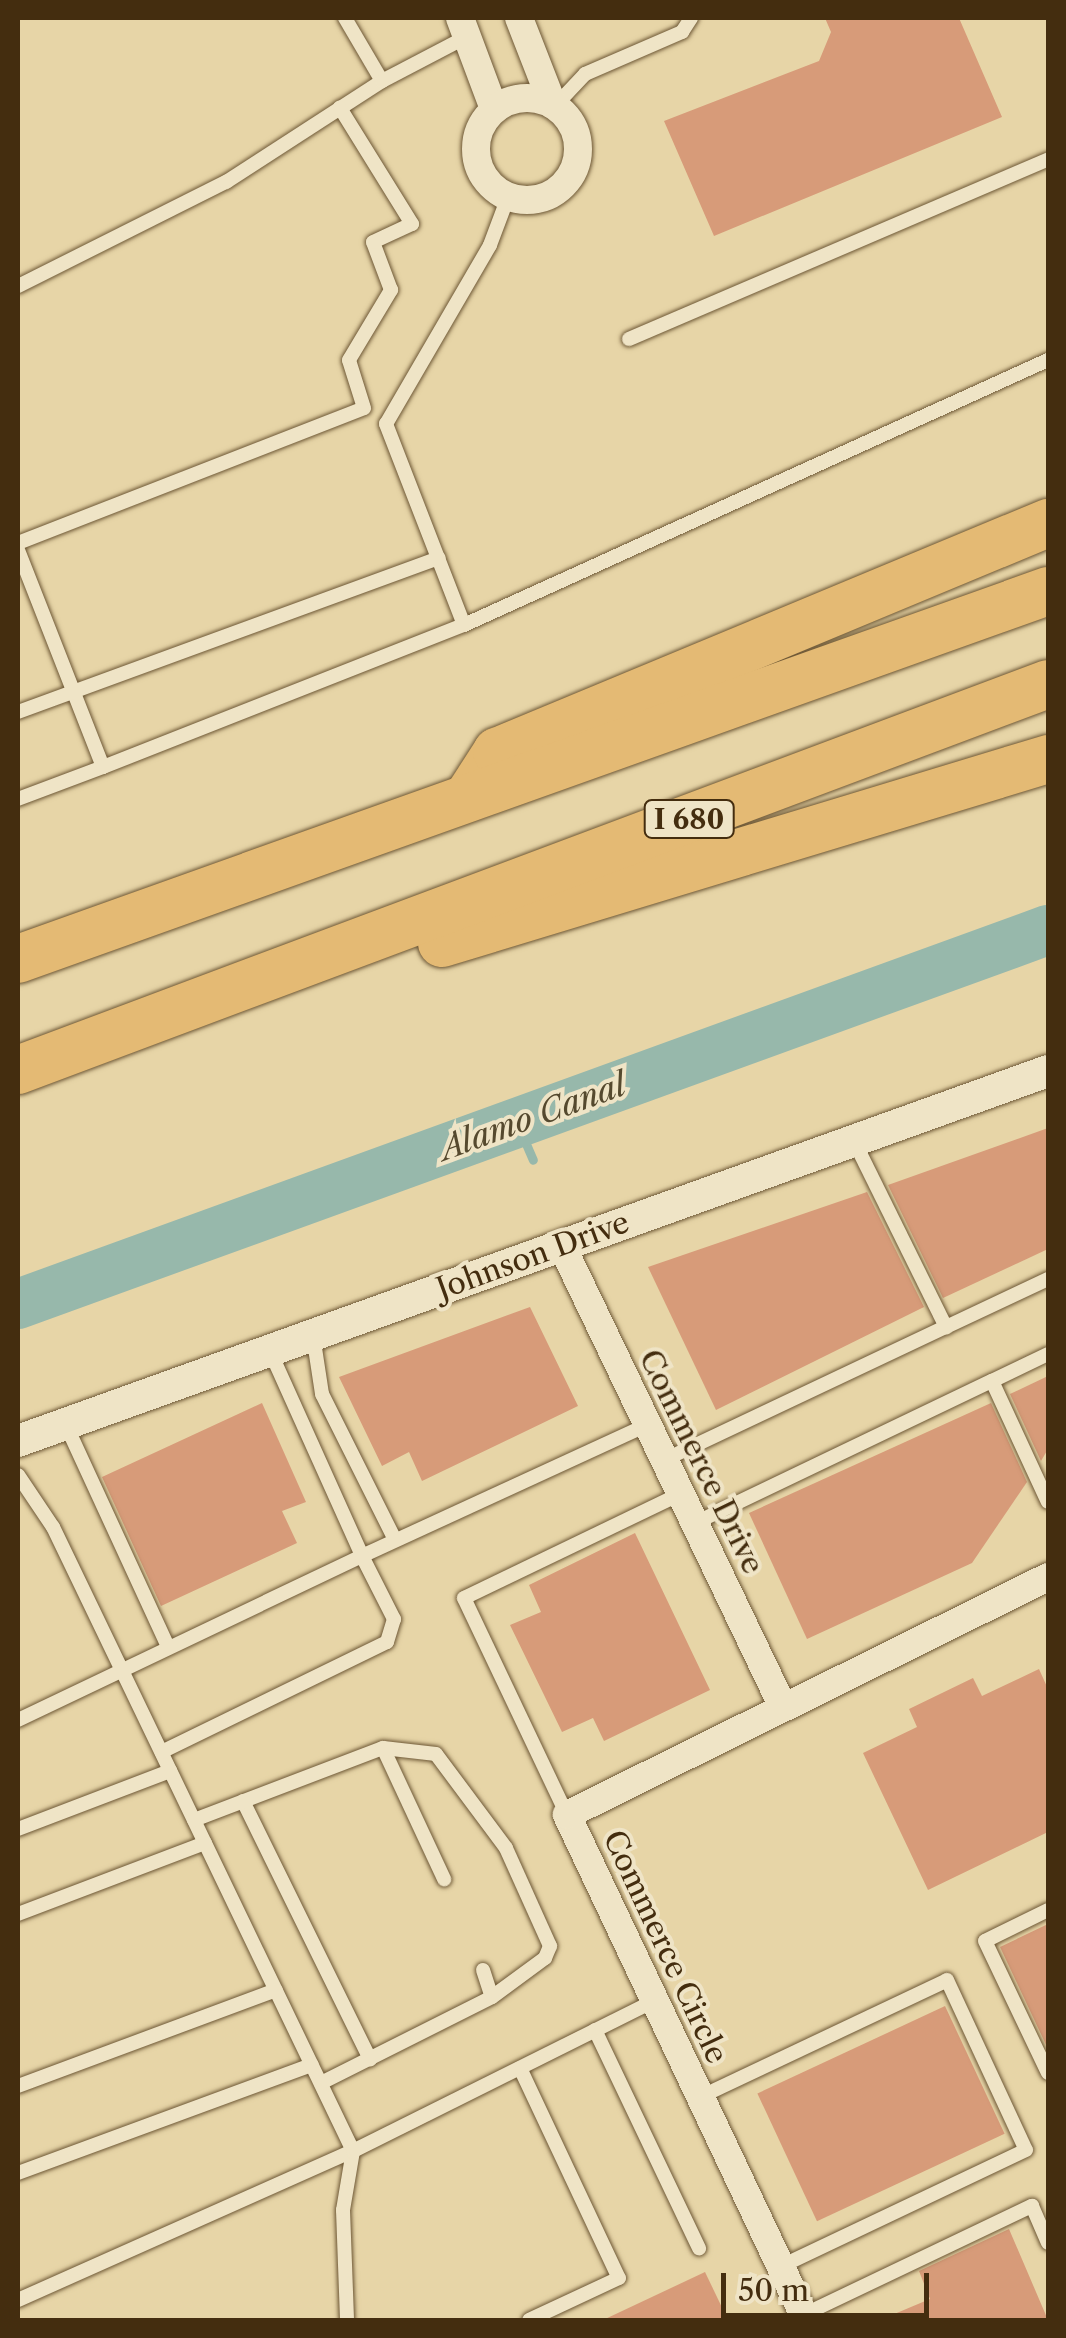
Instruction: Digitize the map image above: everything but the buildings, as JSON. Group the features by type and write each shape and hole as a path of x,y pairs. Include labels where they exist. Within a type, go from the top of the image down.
{"highway":[{"path":"468,797 497,752 1048,524"},
{"path":"18,959 1048,591"},
{"name":"I 680","path":"18,1070 1048,684"},
{"path":"329,954 364,966 1048,759"}],"street":[{"path":"519,18 554,105 578,138 570,178 537,200 508,196 486,181 478,164 482,125 494,109 513,100 554,105"},
{"path":"463,28 494,109"},
{"name":"Johnson Drive","path":"18,1441 1048,1071"},
{"name":"Commerce Drive","path":"562,1246 782,1706"},
{"name":"Commerce Circle","path":"804,2318 567,1815 1048,1577"}],"lane":[{"path":"345,18 382,82"},
{"path":"554,105 585,74 682,32 691,18"},
{"path":"18,286 226,182 463,28"},
{"path":"340,108 412,224 373,242 391,290 349,360 364,408 386,424 464,625"},
{"path":"629,339 1048,159"},
{"path":"386,424 490,245 508,196"},
{"path":"18,799 464,625 1048,360"},
{"path":"18,543 364,408"},
{"path":"18,550 102,768"},
{"path":"18,712 439,558"},
{"path":"854,1141 946,1327"},
{"path":"664,1460 1048,1279"},
{"path":"313,1335 322,1394 395,1540"},
{"path":"160,1752 387,1642 394,1620 270,1351"},
{"path":"695,1524 1048,1354"},
{"path":"992,1381 1048,1502"},
{"path":"66,1424 168,1647"},
{"path":"18,1720 647,1424"},
{"path":"18,1474 52,1528 353,2150 344,2210 346,2320"},
{"path":"567,1815 464,1598 680,1494"},
{"path":"383,1748 444,1879"},
{"path":"194,1820 383,1748 436,1754 506,1848 550,1946 545,1958 492,1997 321,2083"},
{"path":"18,1829 170,1770"},
{"path":"243,1801 370,2059"},
{"path":"18,1914 204,1843"},
{"path":"1048,1910 985,1941 1048,2073"},
{"path":"483,1970 492,1997"},
{"path":"700,2097 947,1980 1026,2150 780,2267"},
{"path":"18,2086 276,1990"},
{"path":"18,2300 353,2150 654,2000"},
{"path":"595,2030 699,2248"},
{"path":"18,2173 312,2065"},
{"path":"520,2068 619,2278 529,2320"},
{"path":"804,2318 1032,2206 1048,2243"}],"waterway":[{"name":"Alamo Canal","path":"18,1304 1048,930"},
{"path":"517,1123 533,1160"},
{"path":"18,1294 22,1302"}]}
